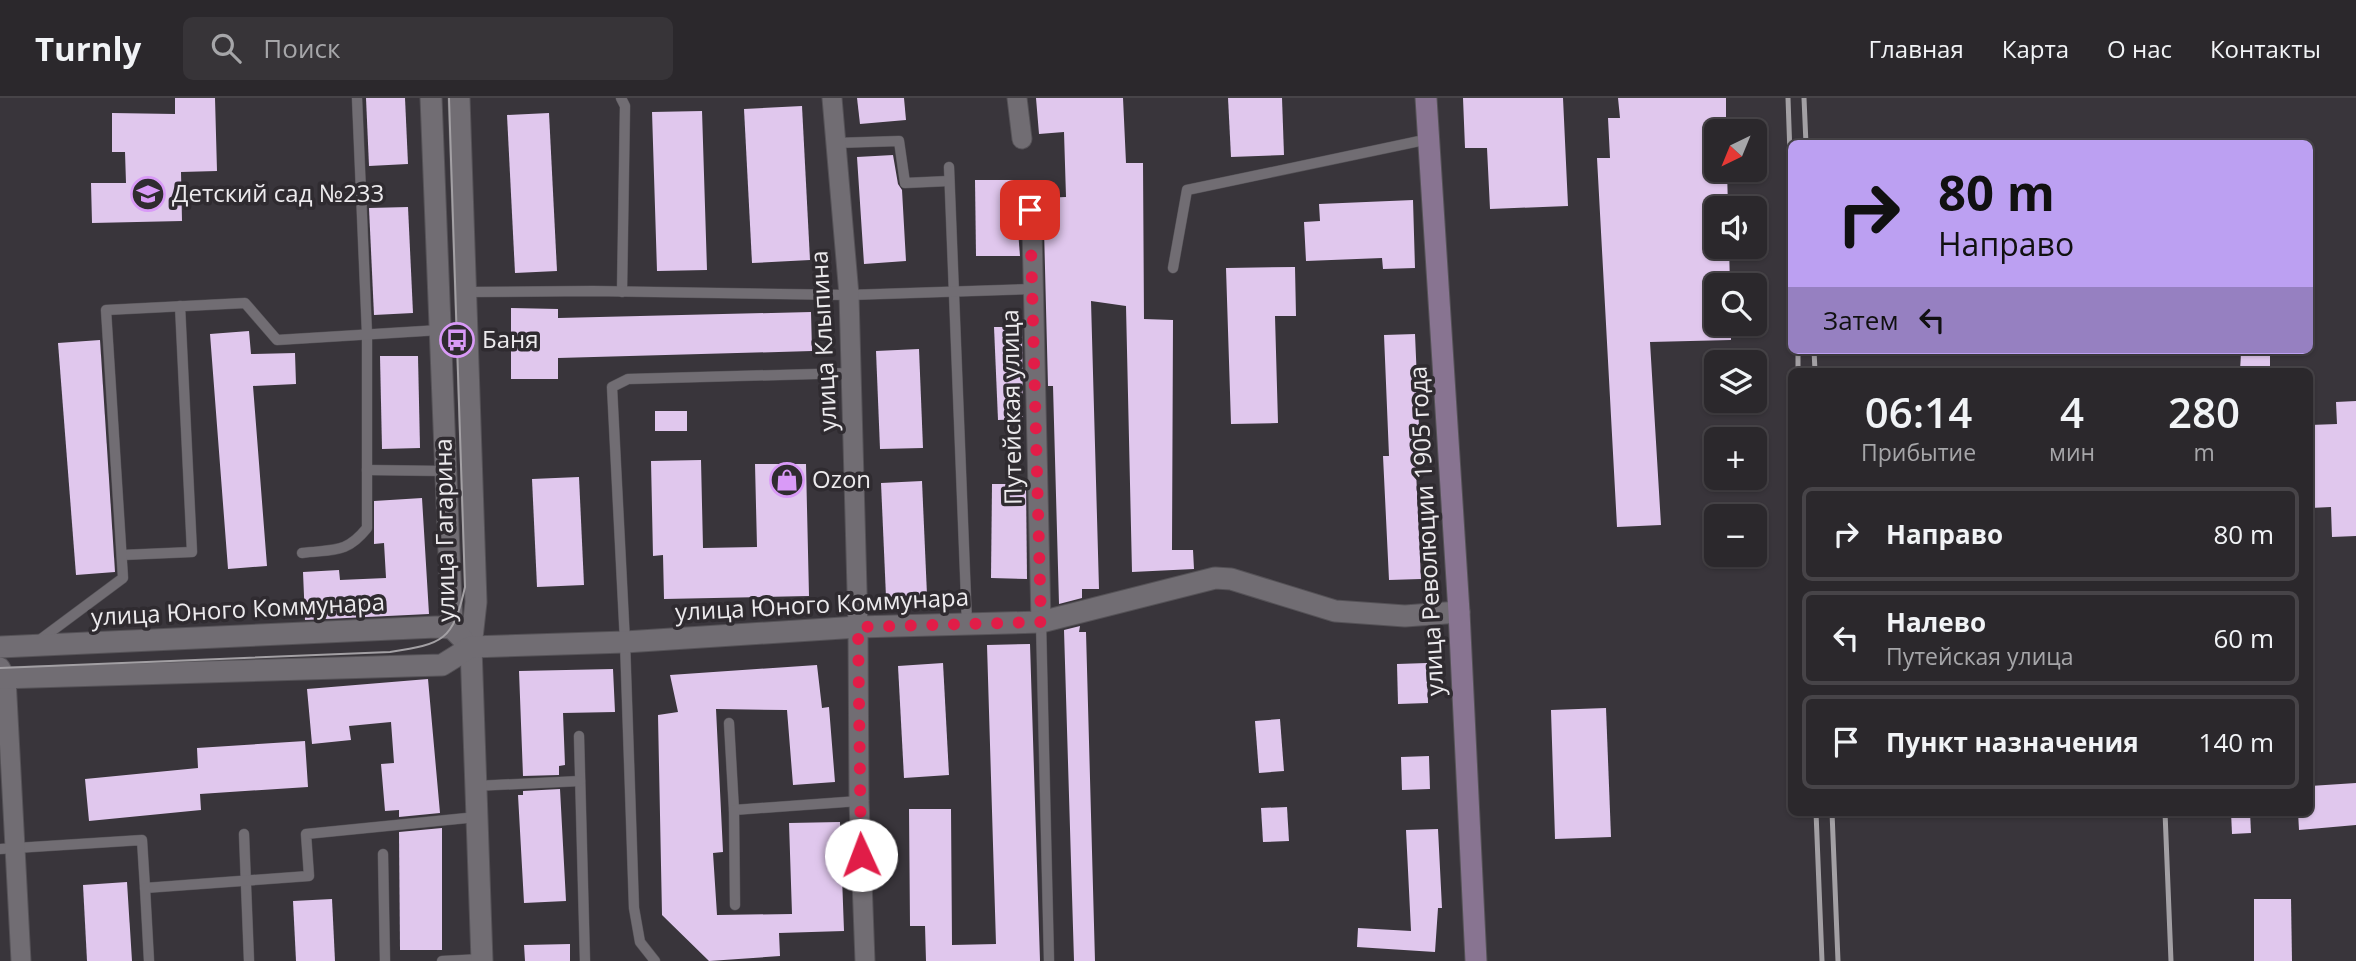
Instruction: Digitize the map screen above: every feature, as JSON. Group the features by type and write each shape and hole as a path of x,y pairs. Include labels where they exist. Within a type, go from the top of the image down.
{"main road":[{"name":"улица Революции 1905 года","path":"1426,98 1460,612 1476,961"}],"street":[{"name":"улица Гагарина","path":"431,98 452,628"},
{"name":"улица Гагарина","path":"459,98 476,602 471,647 473,786 477,817 482,960"},
{"name":"улица Клыпина","path":"832,98 849,295 858,627 859,801 865,961"},
{"path":"1017,98 1022,139"},
{"name":"Путейская улица","path":"1028,191 1032,229 1041,622"},
{"name":"улица Юного Коммунара","path":"2,675 442,665 471,647 625,642 858,627 1041,622 1215,578 1231,579 1335,611 1405,616 1460,612"},
{"path":"452,628 471,647"},
{"name":"улица Юного Коммунара","path":"0,647 452,628"},
{"path":"2,675 8,849 21,961"}],"lane":[{"path":"302,553 344,548 354,543 367,527 367,334 357,98"},
{"path":"621,98 625,106 622,292"},
{"path":"1173,268 1187,190 1429,139"},
{"path":"836,142 898,141 905,183 949,181"},
{"path":"949,167 967,624"},
{"path":"466,292 849,295 1033,289"},
{"path":"32,645 123,578 106,310 245,303 277,340 440,330"},
{"path":"122,555 192,552 180,306"},
{"path":"655,961 640,942 634,908 625,642 612,387 628,379 851,373"},
{"path":"367,470 446,471"},
{"path":"1041,622 1049,961"},
{"path":"729,723 734,810 735,905"},
{"path":"579,736 585,961"},
{"path":"473,786 580,780"},
{"path":"734,810 859,801"},
{"path":"145,888 309,876 306,834 477,817"},
{"path":"244,834 249,961"},
{"path":"8,849 142,840 149,961"},
{"path":"383,854 385,961"},
{"path":"442,961 482,960"}],"building":[{"path":"175,98 215,98 217,171 181,172 182,221 92,223 91,183 126,183 125,152 112,152 112,113 175,114"},
{"path":"366,98 405,98 408,164 369,166"},
{"path":"857,98 904,98 906,120 860,124"},
{"path":"1036,98 1123,98 1126,163 1143,163 1144,319 1173,320 1172,550 1193,550 1194,569 1132,572 1126,306 1091,301 1099,589 1082,589 1082,598 1059,604 1053,386 1048,386 1041,198 1066,197 1064,132 1039,134"},
{"path":"1228,98 1282,98 1284,155 1231,157"},
{"path":"1463,98 1563,98 1568,206 1490,209 1487,148 1465,148"},
{"path":"1618,98 1726,98 1726,119 1704,119 1704,182 1727,182 1728,196 1704,196 1704,259 1729,259 1730,273 1704,273 1704,336 1731,336 1731,340 1650,342 1661,525 1617,527 1597,158 1610,158 1608,118 1620,118"},
{"path":"802,106 810,260 752,263 744,109"},
{"path":"702,111 707,270 657,271 652,112"},
{"path":"549,113 557,271 515,273 507,115"},
{"path":"893,155 898,184 902,190 906,261 864,264 857,157"},
{"path":"975,180 1014,180 1020,256 976,256"},
{"path":"1413,200 1415,268 1383,269 1382,258 1306,261 1304,222 1320,221 1319,204"},
{"path":"408,207 413,313 374,315 369,208"},
{"path":"1295,267 1296,316 1275,316 1278,423 1231,424 1226,268"},
{"path":"511,308 558,309 558,318 811,312 812,351 558,358 558,379 511,379"},
{"path":"994,327 1022,327 1023,419 998,420"},
{"path":"249,331 251,354 295,353 296,384 253,386 267,566 228,569 210,334"},
{"path":"1415,334 1419,427 1414,427 1421,579 1389,580 1383,456 1389,456 1384,335"},
{"path":"100,340 115,572 76,575 58,343"},
{"path":"919,349 923,448 880,449 876,351"},
{"path":"2241,354 2270,355 2270,368 2240,368"},
{"path":"380,356 418,356 420,448 382,449"},
{"path":"2356,401 2356,536 2332,537 2331,507 2313,508 2313,425 2337,424 2336,402"},
{"path":"655,411 687,411 687,431 655,431"},
{"path":"701,460 703,548 757,547 755,464 806,464 809,596 664,599 663,555 653,556 651,461"},
{"path":"579,477 584,585 537,587 532,479"},
{"path":"922,481 927,595 886,597 881,483"},
{"path":"992,484 1026,484 1027,579 991,578"},
{"path":"422,498 429,614 305,620 303,572 339,570 340,580 386,578 384,543 374,544 374,501"},
{"path":"1080,626 1079,632 1086,632 1095,961 1074,961 1064,630"},
{"path":"1030,644 1040,961 926,961 925,926 910,926 909,809 951,809 952,945 996,944 987,645"},
{"path":"943,663 949,775 904,778 898,666"},
{"path":"1427,663 1428,703 1398,704 1397,664"},
{"path":"817,665 822,708 829,707 835,782 793,785 787,710 716,709 723,852 713,853 717,915 792,914 789,823 840,822 844,931 779,933 780,956 709,961 662,915 658,715 678,712 670,675"},
{"path":"613,669 615,712 563,713 565,765 559,766 559,775 523,776 519,671"},
{"path":"428,679 440,813 399,817 399,810 385,811 381,764 394,763 391,722 349,726 351,740 312,744 307,689"},
{"path":"1606,708 1611,837 1555,839 1551,710"},
{"path":"1280,719 1284,771 1259,773 1255,721"},
{"path":"305,741 308,787 200,794 201,810 89,821 85,779 198,768 197,748"},
{"path":"1429,756 1430,789 1402,790 1401,757"},
{"path":"2356,783 2356,825 2299,830 2298,816 2313,816 2313,786"},
{"path":"560,789 566,901 524,903 518,795 523,795 523,791"},
{"path":"1287,807 1289,841 1263,842 1261,808"},
{"path":"2231,816 2250,816 2251,833 2232,834"},
{"path":"442,828 442,950 400,950 399,832"},
{"path":"1438,829 1442,908 1438,908 1435,952 1357,947 1358,928 1411,931 1406,830"},
{"path":"127,882 132,961 87,961 83,885"},
{"path":"332,899 335,961 296,961 293,901"},
{"path":"2254,899 2291,899 2292,961 2254,961"},
{"path":"570,944 570,961 525,961 524,945"}],"tram line":[{"path":"0,668 390,652 434,642 450,629 456,619 465,587 449,98"}],"railway":[{"path":"1788,98 1789,140"},
{"path":"1804,98 1806,140"},
{"path":"1798,354 1798,368"},
{"path":"1814,354 1815,368"},
{"path":"1816,816 1822,961"},
{"path":"1832,816 1838,961"},
{"path":"2165,816 2171,961"}],"place":[{"name":"Детский сад №233","path":"148,194"},
{"name":"Баня","path":"457,340"},
{"name":"Ozon","path":"787,480"}],"route":[{"path":"861,855 858,627 1041,622 1030,210"}]}
